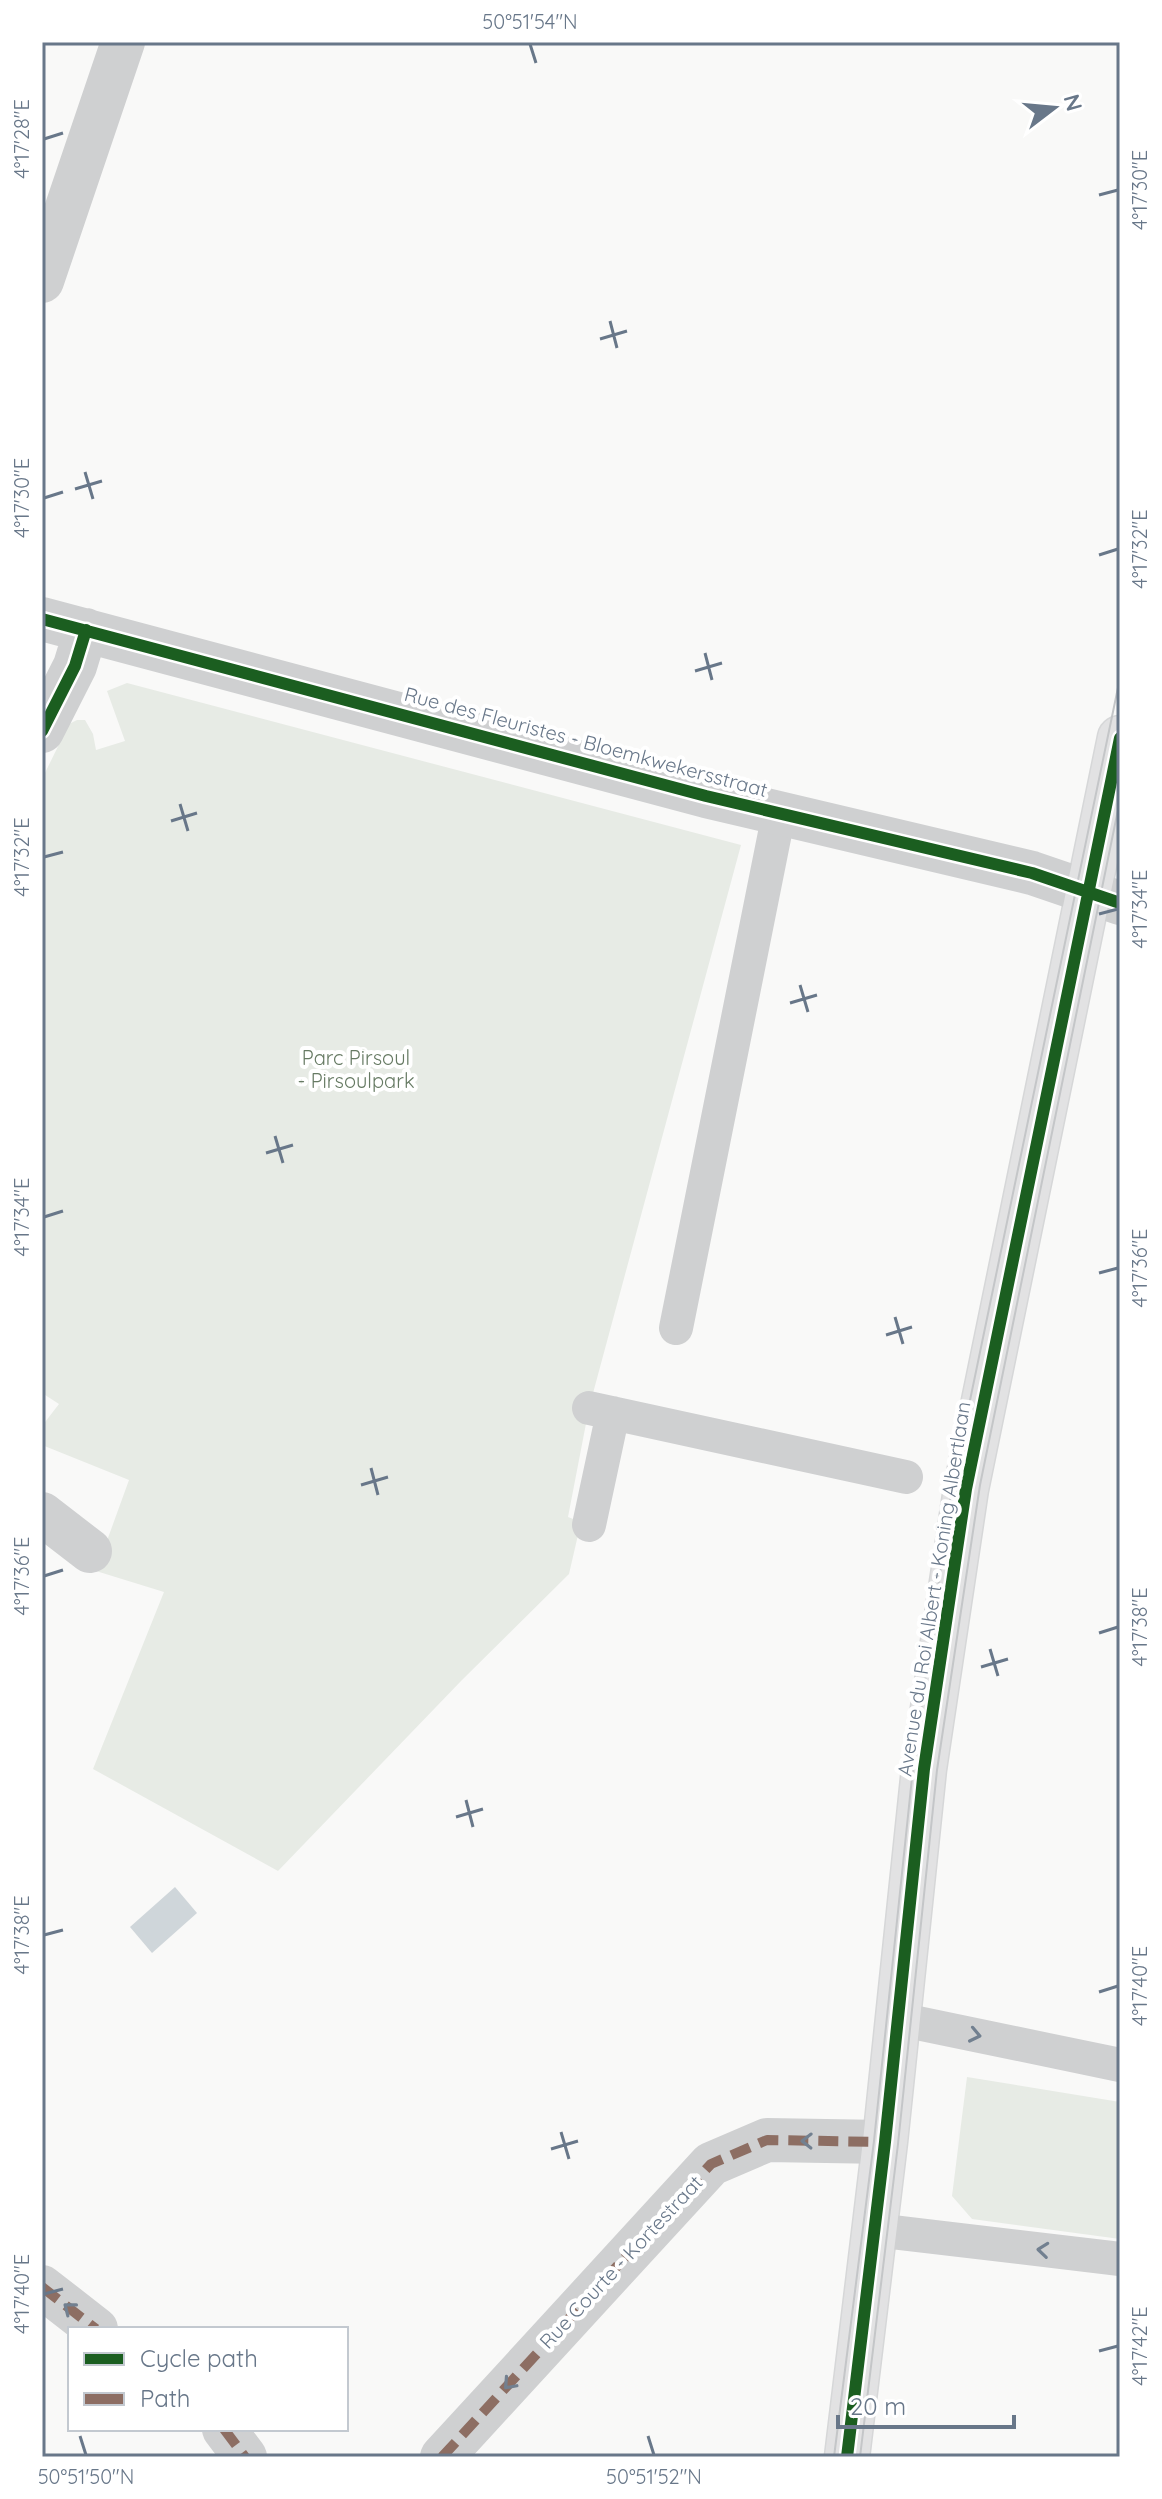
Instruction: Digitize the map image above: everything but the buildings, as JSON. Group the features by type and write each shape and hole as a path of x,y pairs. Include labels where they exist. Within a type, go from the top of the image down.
{"street":[{"path":"42,281 123,42"},
{"name":"Rue des Fleuristes - Bloemkwekersstraat","path":"42,619 706,796 1023,871 1104,897"},
{"path":"42,731 75,666 86,630"},
{"name":"Avenue du Roi Albert - Koning Albertlaan","path":"847,2457 885,2142 924,1769 966,1489 1104,897 1120,738"},
{"path":"42,1514 90,1551"},
{"name":"Rue Courte - Kortestraat","path":"442,2457 711,2164 767,2140 885,2142"},
{"path":"42,2287 93,2327"},
{"path":"226,2431 245,2457"}],"lane":[{"path":"676,1328 779,813"},
{"path":"589,1525 601,1410 906,1477"},
{"path":"898,2019 1120,2065"},
{"path":"875,2230 1120,2259"}],"green space":[{"name":"Parc Pirsoul - Pirsoulpark","path":"127,683 741,845 589,1408 568,1517 581,1522 569,1574 278,1871 93,1769 164,1592 96,1571 129,1480 42,1445 42,1426 59,1404 42,1393 42,779 69,724 77,720 85,720 93,734 96,750 125,741 107,691"},
{"path":"967,2077 1120,2102 1120,2239 972,2219 952,2196"}],"shaded area":[{"path":"175,1887 197,1913 152,1953 130,1927"}],"tram line":[{"path":"834,2457 874,2141 913,1768 952,1487 1120,678"},
{"path":"860,2457 898,2144 937,1770 980,1485 1120,800"},
{"path":"896,2007 909,1952"}],"marked path":[{"path":"442,2457 711,2164 767,2140 885,2142"},
{"path":"42,2287 93,2327"},
{"path":"226,2431 245,2457"}],"cycle path":[{"path":"42,619 706,796 1032,873 1120,903"},
{"path":"42,731 75,666 86,630"},
{"path":"847,2457 885,2142 924,1769 966,1489 1120,738"}]}
